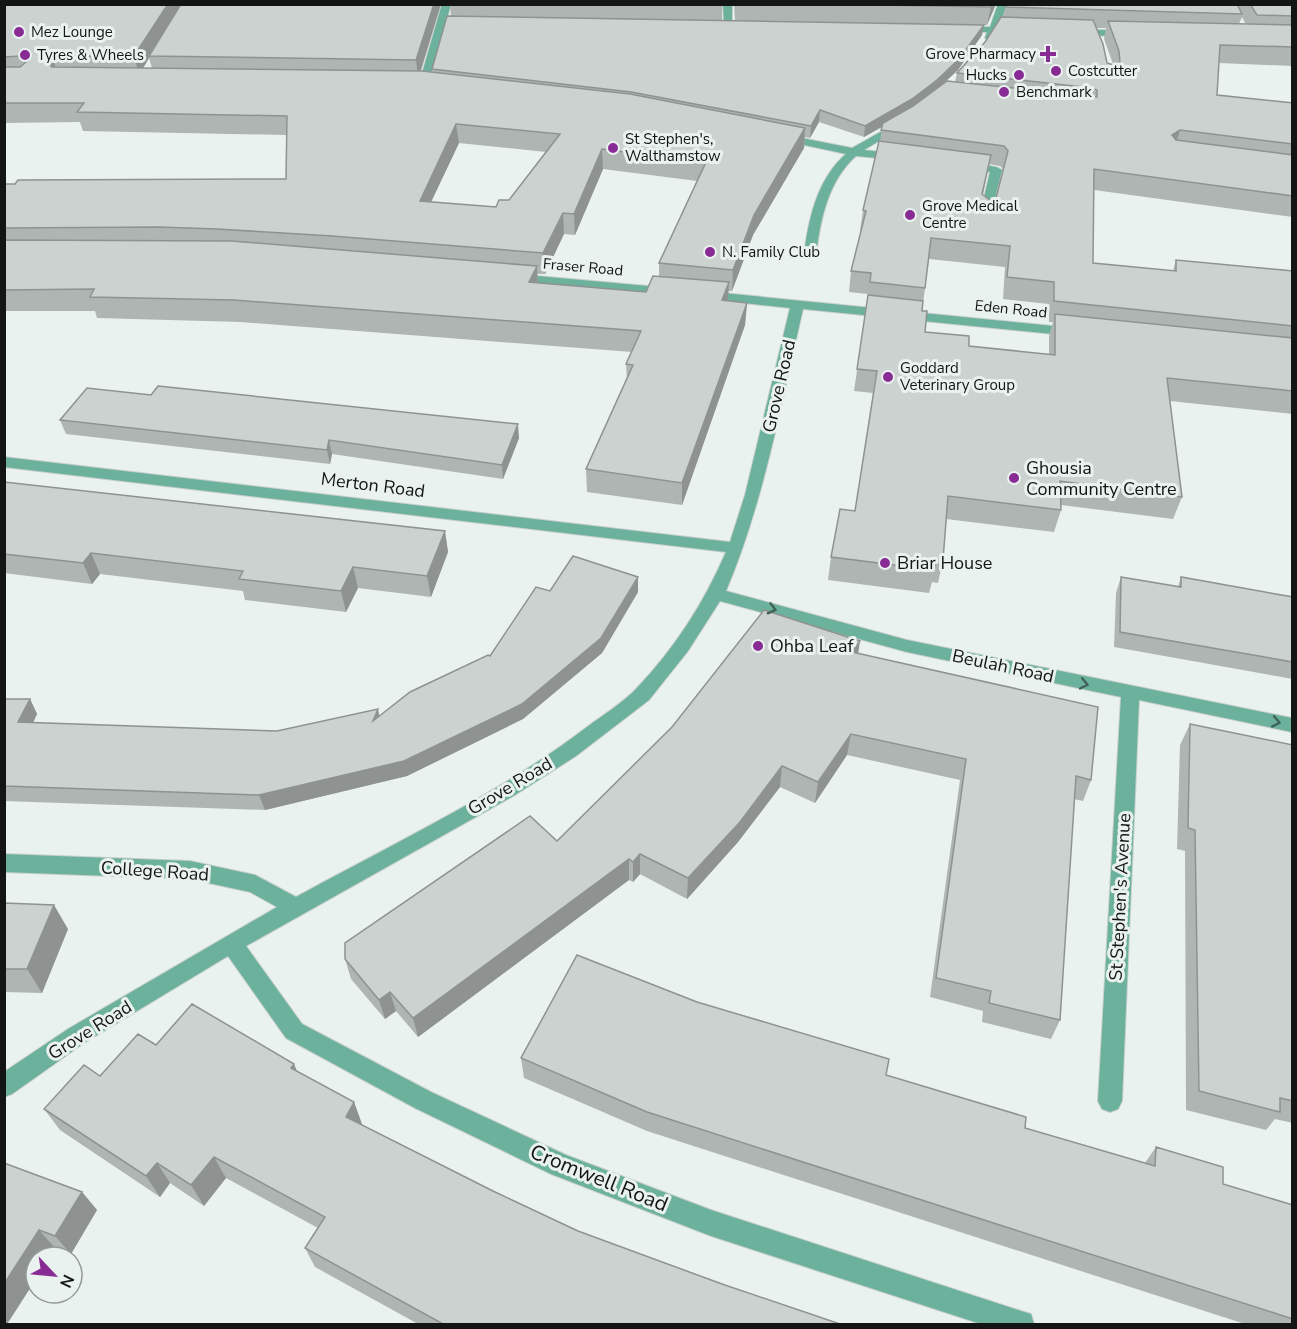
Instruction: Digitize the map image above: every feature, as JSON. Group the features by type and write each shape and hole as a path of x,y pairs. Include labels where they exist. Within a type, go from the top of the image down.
{"street":[{"path":"412,84 428,85 446,21 447,4"},
{"path":"727,4 729,25"},
{"path":"982,50 995,30 1003,4"},
{"path":"717,25 740,26"},
{"path":"949,29 1028,31"},
{"path":"1061,32 1137,34"},
{"path":"810,256 813,227 837,171 854,152 906,120"},
{"path":"774,135 854,152 913,159"},
{"path":"949,164 996,170 986,215"},
{"name":"Fraser Road","path":"496,276 798,303"},
{"name":"Eden Road","path":"798,303 1086,333"},
{"name":"Grove Road","path":"4,1086 76,1036 231,943 508,790 569,751 642,695 682,646 716,594 736,548 753,495 798,303"},
{"name":"Merton Road","path":"4,462 736,548"},
{"name":"Beulah Road","path":"716,594 907,646 1293,725"},
{"name":"St Stephen's Avenue","path":"1110,1101 1130,693"},
{"name":"College Road","path":"4,863 190,870 255,884 297,908"},
{"name":"Cromwell Road","path":"231,943 294,1031 423,1100 560,1165 711,1223 1021,1324"}],"building":[{"path":"4,4 168,4 134,56 52,56 45,61 52,67 422,71 630,94 805,128 754,215 733,270 659,263 706,162 602,149 574,214 563,213 543,253 217,229 4,228 4,184 15,184 18,180 286,179 287,116 77,112 84,103 4,103 4,67 20,67 27,61 20,56 4,57","holes":["456,124 560,134 509,200 499,200 496,207 420,201"]},
{"path":"181,4 434,4 416,60 149,56"},
{"path":"824,4 992,4 991,7"},
{"path":"1006,4 1237,4 1242,14 1005,7"},
{"path":"1250,4 1293,4 1293,16 1257,15"},
{"path":"447,16 984,25 959,59 912,99 865,126 820,110 811,126 631,92 432,69"},
{"path":"1001,17 1093,20 1103,44 1107,63 1117,66 1120,63 1119,51 1108,21 1293,25 1293,47 1220,45 1217,95 1293,103 1293,144 1180,130 1172,135 1176,140 1293,155 1293,196 1094,169 1093,263 1176,271 1176,260 1293,271 1293,326 1054,301 1054,282 1007,277 1010,246 931,238 925,288 870,282 871,273 851,271 866,211 863,210 879,141 991,155 982,194 991,201 996,198 1008,151 1004,146 881,130 883,123 913,106 947,81 1097,97 1097,90 1092,88 957,73 985,42"},
{"path":"4,240 232,241 537,266 529,282 646,292 653,276 729,282 722,300 747,303 682,483 586,469 633,365 626,364 641,331 234,300 90,297 94,289 4,290"},
{"path":"868,295 923,301 922,311 927,311 925,332 969,336 969,346 1055,355 1055,314 1293,338 1293,391 1167,378 1182,497 1060,481 1061,510 948,496 943,560 936,560 934,570 831,557 840,509 855,511 877,371 857,369"},
{"path":"158,386 518,424 502,465 329,440 327,450 60,420 87,388 151,395"},
{"path":"4,482 445,531 427,576 353,567 341,591 239,579 243,571 91,553 83,563 4,554"},
{"path":"573,556 638,577 601,638 522,704 404,761 259,795 4,786 4,699 30,699 18,722 277,731 378,709 373,721 410,692 490,656 536,587 550,591"},
{"path":"1121,577 1181,587 1181,577 1293,597 1293,662 1120,632"},
{"path":"764,610 860,641 852,652 1098,707 1091,780 1076,776 1060,1020 989,1003 991,991 936,978 966,759 851,734 818,782 782,766 740,822 688,878 640,854 633,862 629,859 413,1018 390,992 379,1000 345,959 345,943 530,816 557,841 672,727"},
{"path":"1190,724 1293,745 1293,1101 1280,1098 1280,1112 1199,1091 1195,830 1188,828"},
{"path":"4,903 54,905 27,969 4,969"},
{"path":"577,955 697,1002 889,1059 886,1075 1026,1117 1025,1128 1155,1166 1156,1147 1223,1167 1223,1184 1293,1205 1293,1319 647,1112 521,1058"},
{"path":"192,1004 294,1064 291,1068 354,1102 346,1117 493,1191 578,1231 840,1324 443,1324 305,1248 325,1217 214,1157 191,1185 157,1163 146,1176 44,1109 84,1065 100,1076 138,1034 156,1045"},
{"path":"4,1163 82,1192 55,1236 39,1230 29,1245 24,1245 24,1253 4,1284"}],"place":[{"name":"Mez Lounge","path":"19,32"},
{"name":"Grove Pharmacy","path":"1048,54"},
{"name":"Tyres & Wheels","path":"25,55"},
{"name":"Costcutter","path":"1056,71"},
{"name":"Hucks","path":"1019,75"},
{"name":"Benchmark","path":"1004,92"},
{"name":"St Stephen's, Walthamstow","path":"613,148"},
{"name":"Grove Medical Centre","path":"910,215"},
{"name":"N. Family Club","path":"710,252"},
{"name":"Goddard Veterinary Group","path":"888,377"},
{"name":"Ghousia Community Centre","path":"1014,478"},
{"name":"Briar House","path":"885,563"},
{"name":"Ohba Leaf","path":"758,646"}]}
